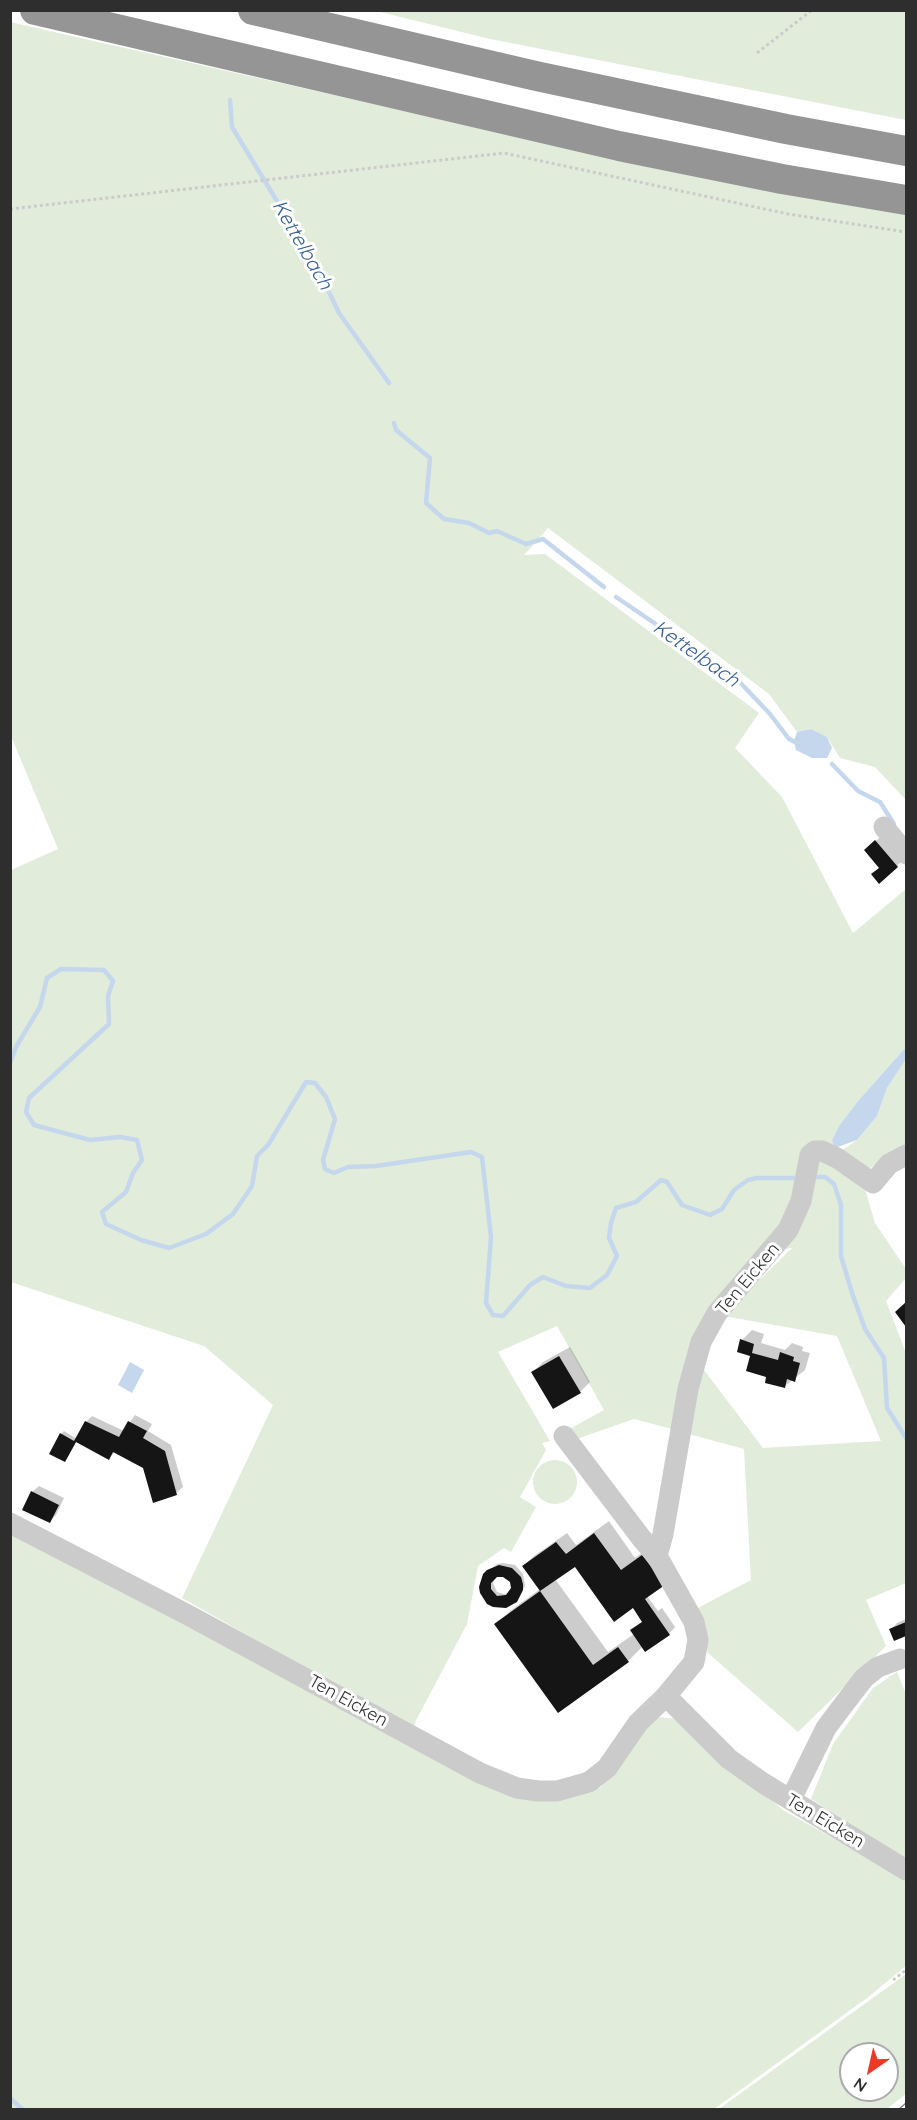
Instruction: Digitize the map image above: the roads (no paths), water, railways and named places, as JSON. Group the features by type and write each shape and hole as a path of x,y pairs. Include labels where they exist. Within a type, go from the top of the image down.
{"highway":[{"path":"35,10 620,147 782,179 906,200"},
{"path":"253,10 536,76 786,129 906,151"}],"lane":[{"path":"884,827 906,854"},
{"name":"Ten Eicken","path":"657,1556 663,1534 688,1389 701,1342 728,1299 788,1230 801,1201 810,1155 815,1151 822,1151 837,1158 873,1183 889,1164 906,1155"},
{"name":"Ten Eicken","path":"10,1523 189,1615 480,1773 517,1788 557,1791 589,1782 607,1768 638,1723 666,1696 693,1662 698,1641 694,1622 657,1556 564,1436"},
{"path":"791,1799 826,1728 843,1704 864,1678 878,1667 900,1659"},
{"name":"Ten Eicken","path":"666,1696 729,1759 763,1783 906,1870"}],"water":[{"path":"811,729 827,737 832,748 827,758 812,758 796,750 794,741 797,732"},
{"path":"906,1047 906,1059 887,1088 877,1116 857,1140 835,1148 832,1140 839,1126"},
{"path":"130,1362 144,1370 132,1393 118,1385"}],"waterway":[{"name":"Kettelbach","path":"230,100 232,127 317,267 339,313 389,383"},
{"name":"Kettelbach","path":"394,423 396,430 430,458 426,503 444,519 469,523 489,533 497,531 526,544 543,539 604,587"},
{"name":"Kettelbach","path":"616,597 669,633 710,666 733,675 770,714 789,739 799,744"},
{"name":"Kettelbach","path":"832,764 858,791 880,802 894,824"},
{"path":"10,1063 16,1047 40,1007 47,978 61,969 104,970 113,981 108,996 109,1024 29,1098 26,1112 34,1125 90,1140 120,1137 137,1140 142,1160 133,1173 126,1192 102,1212 106,1224 141,1240 169,1248 206,1234 233,1214 252,1186 257,1156 268,1145 306,1082 315,1083 326,1097 335,1119 323,1160 325,1169 334,1173 348,1167 376,1166 471,1152 482,1157 491,1237 486,1303 493,1315 503,1316 530,1285 543,1277 566,1286 590,1288 607,1275 617,1256 609,1238 616,1208 636,1202 661,1180 667,1182 682,1205 710,1215 722,1209 734,1190 748,1180 800,1178"},
{"path":"812,1177 825,1177 834,1184 841,1205 841,1256 865,1329 884,1358 887,1408 906,1438"},
{"path":"10,2098 23,2110"}],"tram line":[{"path":"898,2110 906,2103"}]}
